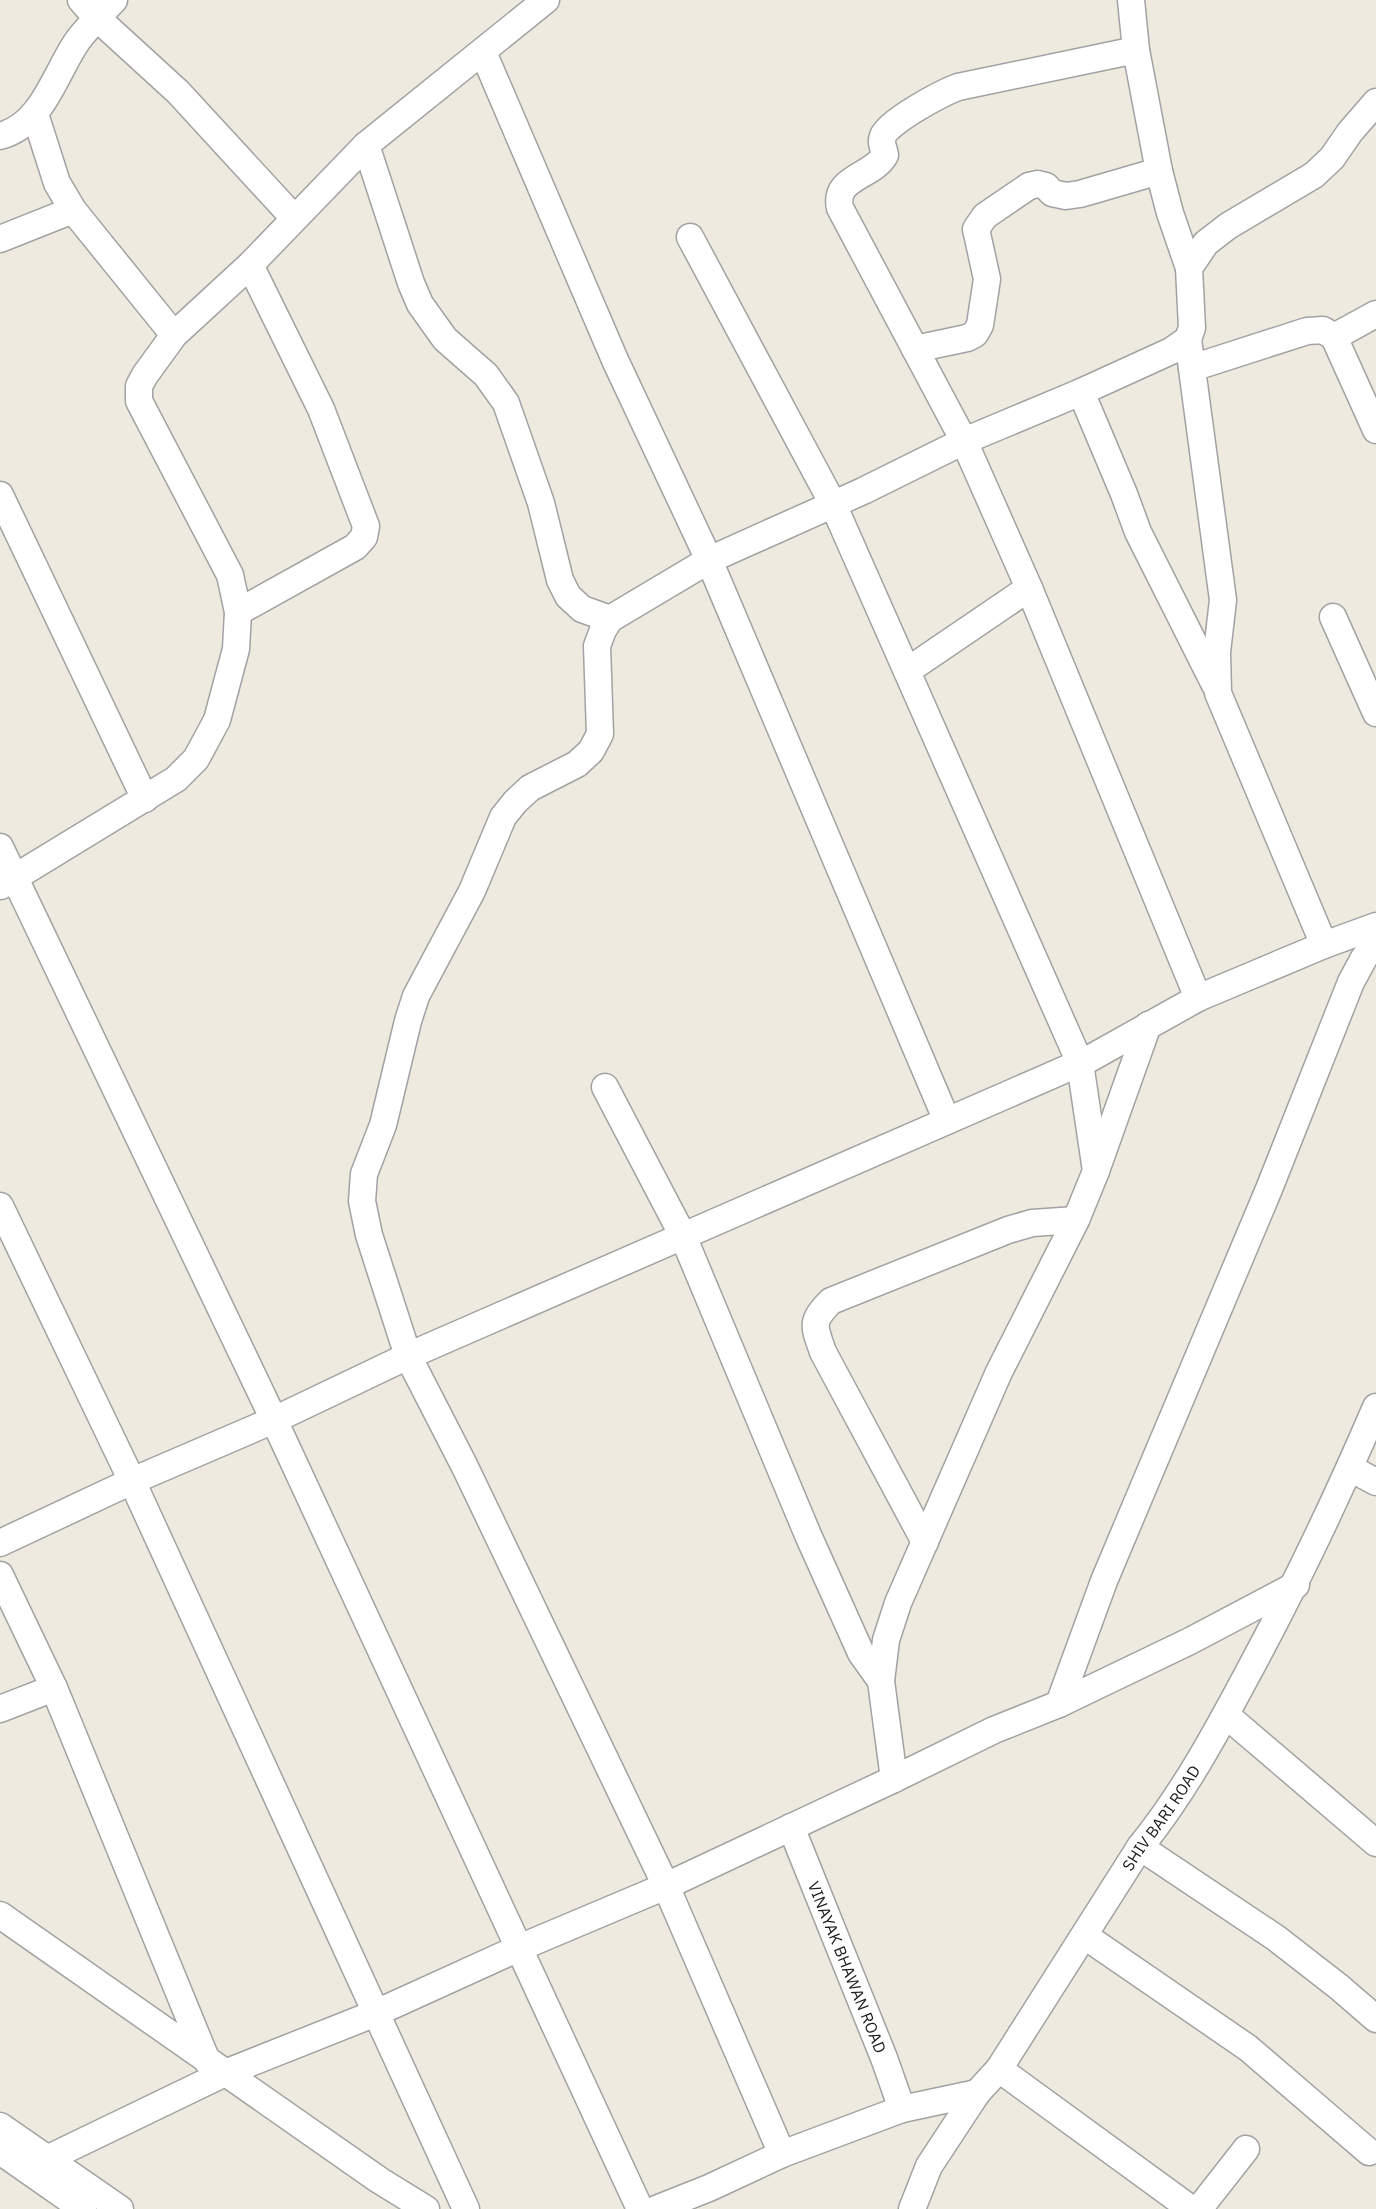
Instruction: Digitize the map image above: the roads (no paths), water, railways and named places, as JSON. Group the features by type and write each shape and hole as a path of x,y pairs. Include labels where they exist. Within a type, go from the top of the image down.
{"street":[{"path":"1131,0 1136,50 1159,170 1170,213 1189,268 1192,328 1188,339 1223,600 1218,652 1218,693"},
{"path":"7,882 176,779 196,759 218,720 236,649 238,612 230,575 139,401 139,386 142,380 174,335 250,266 366,145 483,52 540,2"},
{"path":"0,136 9,134 35,114 98,6 294,218"},
{"path":"1136,50 958,87 944,92 886,130 881,142 884,155 881,162 841,190 838,200 840,208 964,441 1029,588 1198,998"},
{"path":"483,52 615,360 708,560 947,1121"},
{"path":"1189,268 1206,243 1228,226 1314,175 1332,158 1350,132 1376,102"},
{"path":"35,114 57,183 73,210 174,335"},
{"path":"366,145 411,283 420,304 445,339 486,375 506,403 541,503 556,566 568,596 582,608 610,619"},
{"path":"915,349 967,338 974,334 980,325 987,279 976,229 985,216 1029,186 1038,184 1046,186 1052,193 1066,196 1080,194 1159,170"},
{"path":"0,239 73,210"},
{"path":"690,237 834,504 1080,1063 1096,1171"},
{"path":"238,612 355,547 364,537 366,526 321,409 250,266"},
{"path":"1334,337 1376,314"},
{"path":"1192,368 1308,331 1323,330 1334,337 1376,430"},
{"path":"782,2154 666,1886 468,1474 408,1356 369,1235 362,1201 364,1174 383,1125 408,1021 416,996 472,890 503,817 530,788 577,764 591,751 600,734 597,646 603,630 610,619 708,560 834,504 964,441 1159,357 1188,339"},
{"path":"1081,392 1138,532 1218,693 1324,945"},
{"path":"0,495 145,799"},
{"path":"907,671 1029,588"},
{"path":"1333,617 1376,713"},
{"path":"0,847 7,882 274,1420 640,2209"},
{"path":"0,1543 132,1481 274,1420 408,1356 1080,1063 1198,998 1324,945 1376,926"},
{"path":"1059,1704 1104,1581 1269,1189 1340,1014 1351,982 1364,958 1376,942"},
{"path":"894,1779 881,1681 886,1640 898,1603 999,1372 1076,1220 1096,1171 1148,1025"},
{"path":"605,1087 682,1236 808,1535 861,1653 881,1681"},
{"path":"0,1206 132,1481 466,2209"},
{"path":"925,1542 823,1352 815,1329 819,1314 832,1301 1008,1230 1032,1223 1076,1220"},
{"name":"SHIV BARI ROAD","path":"912,2209 929,2166 977,2093 999,2070 1140,1847 1166,1815 1226,1715 1296,1585 1376,1407"},
{"path":"1350,1468 1376,1482"},
{"path":"0,1575 54,1688 216,2067"},
{"path":"38,2164 216,2067 376,2013 519,1948 666,1886 994,1730 1059,1704 1190,1641 1296,1585"},
{"path":"0,1709 54,1688"},
{"path":"1226,1715 1376,1843"},
{"name":"VINAYAK BHAWAN ROAD","path":"790,1826 884,2058 902,2109"},
{"path":"1140,1847 1276,1938 1339,1987 1376,2019"},
{"path":"0,1915 379,2180 426,2209"},
{"path":"1085,1936 1248,2048 1369,2152"},
{"path":"999,2070 1191,2209"},
{"path":"656,2209 707,2198 782,2154 902,2109 977,2093"},
{"path":"0,2126 83,2209"},
{"path":"1199,2209 1246,2149"},
{"path":"0,2151 38,2164 120,2209"}]}
